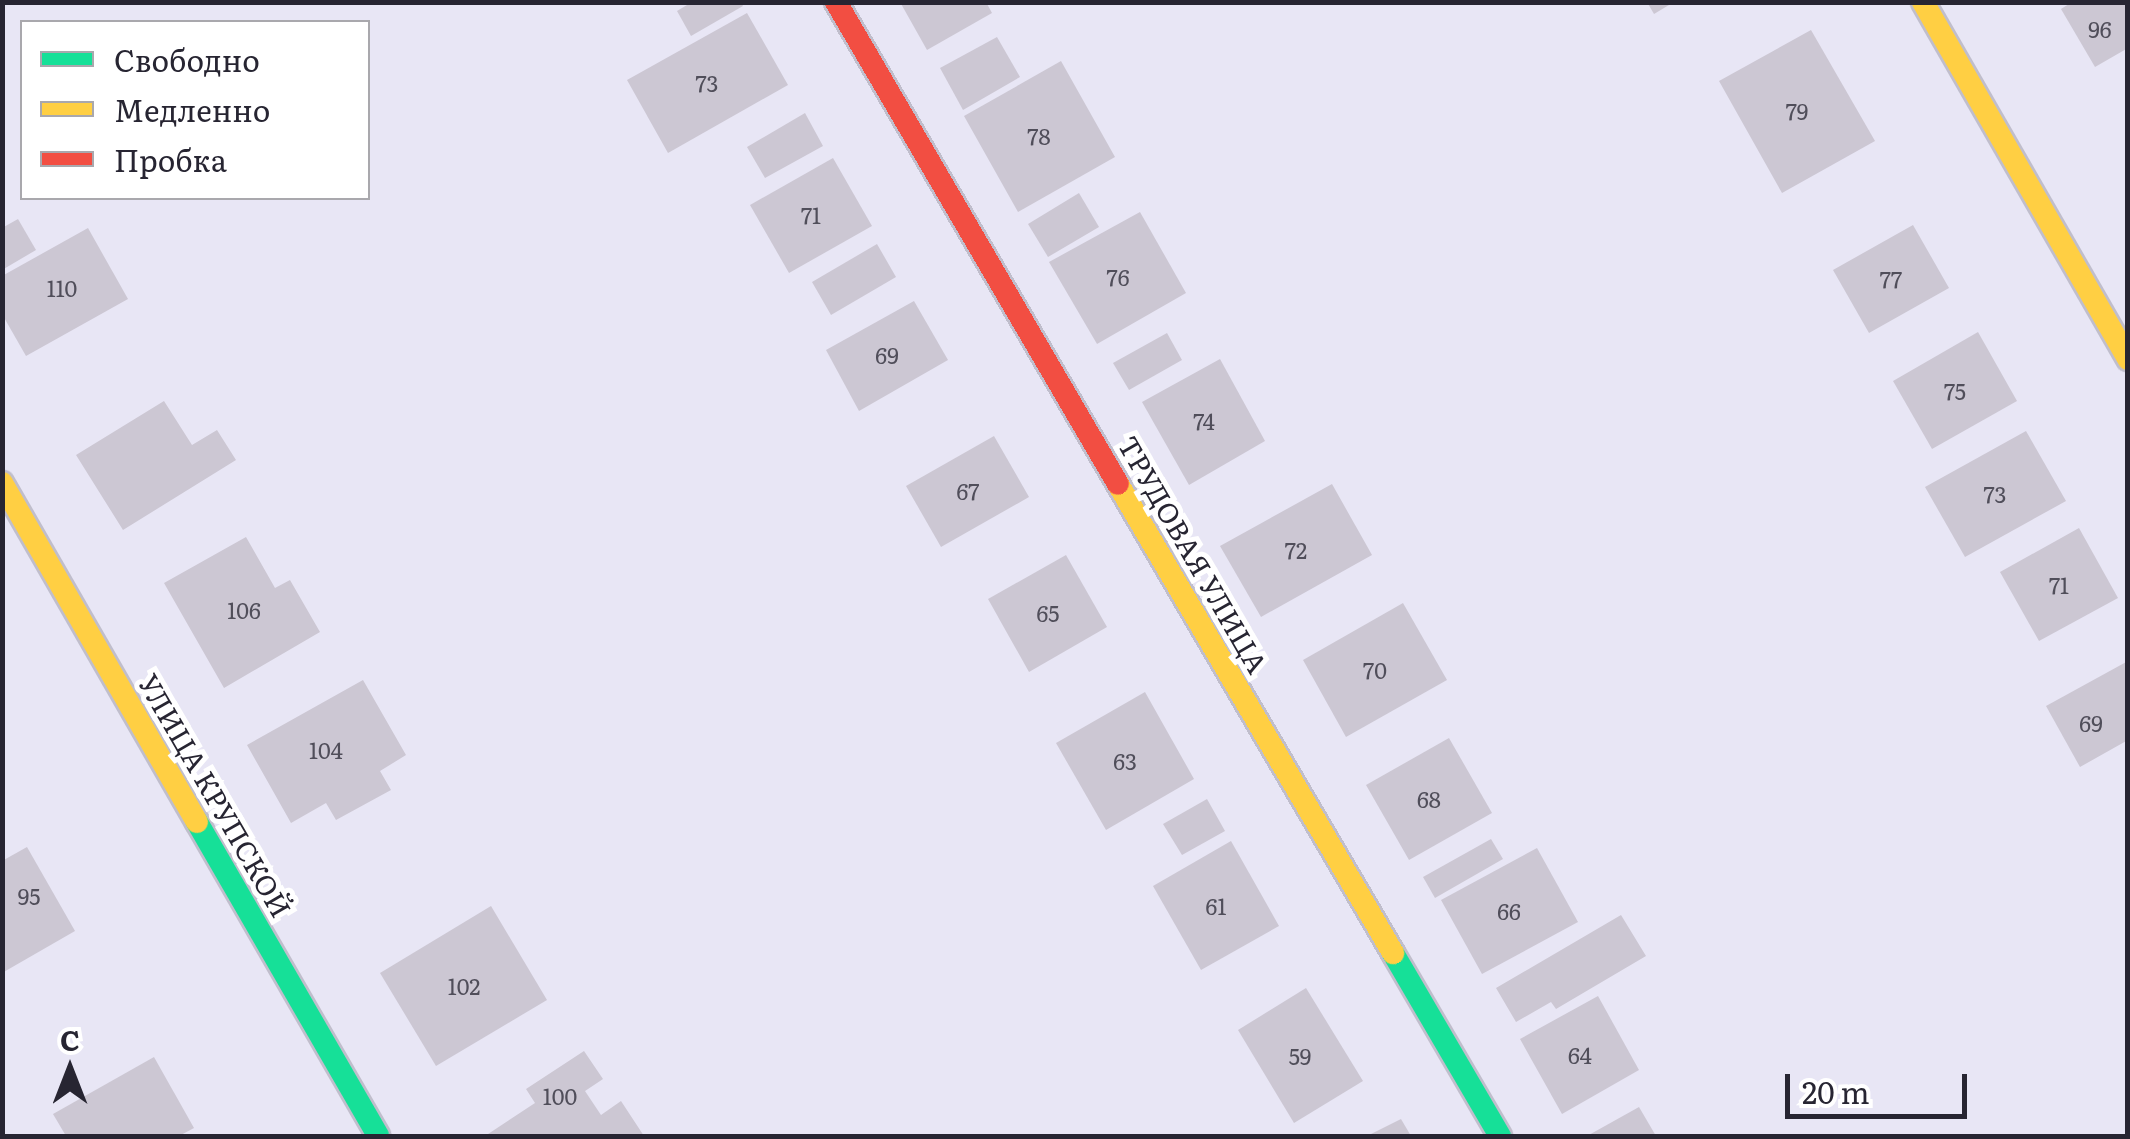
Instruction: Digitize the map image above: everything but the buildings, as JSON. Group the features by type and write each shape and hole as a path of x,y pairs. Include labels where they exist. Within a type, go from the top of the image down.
{"street":[{"name":"ТРУДОВАЯ УЛИЦА","path":"836,2 1500,1136"},
{"path":"1922,2 2128,358"},
{"name":"УЛИЦА КРУПСКОЙ","path":"2,483 378,1136"}],"traffic: fast":[{"path":"197,822 378,1136"},
{"path":"1393,953 1500,1136"}],"traffic: slow":[{"path":"1923,2 2128,359"},
{"path":"2,483 197,822"},
{"path":"1118,484 1393,953"}],"traffic: jam":[{"path":"836,2 1118,484"}]}
